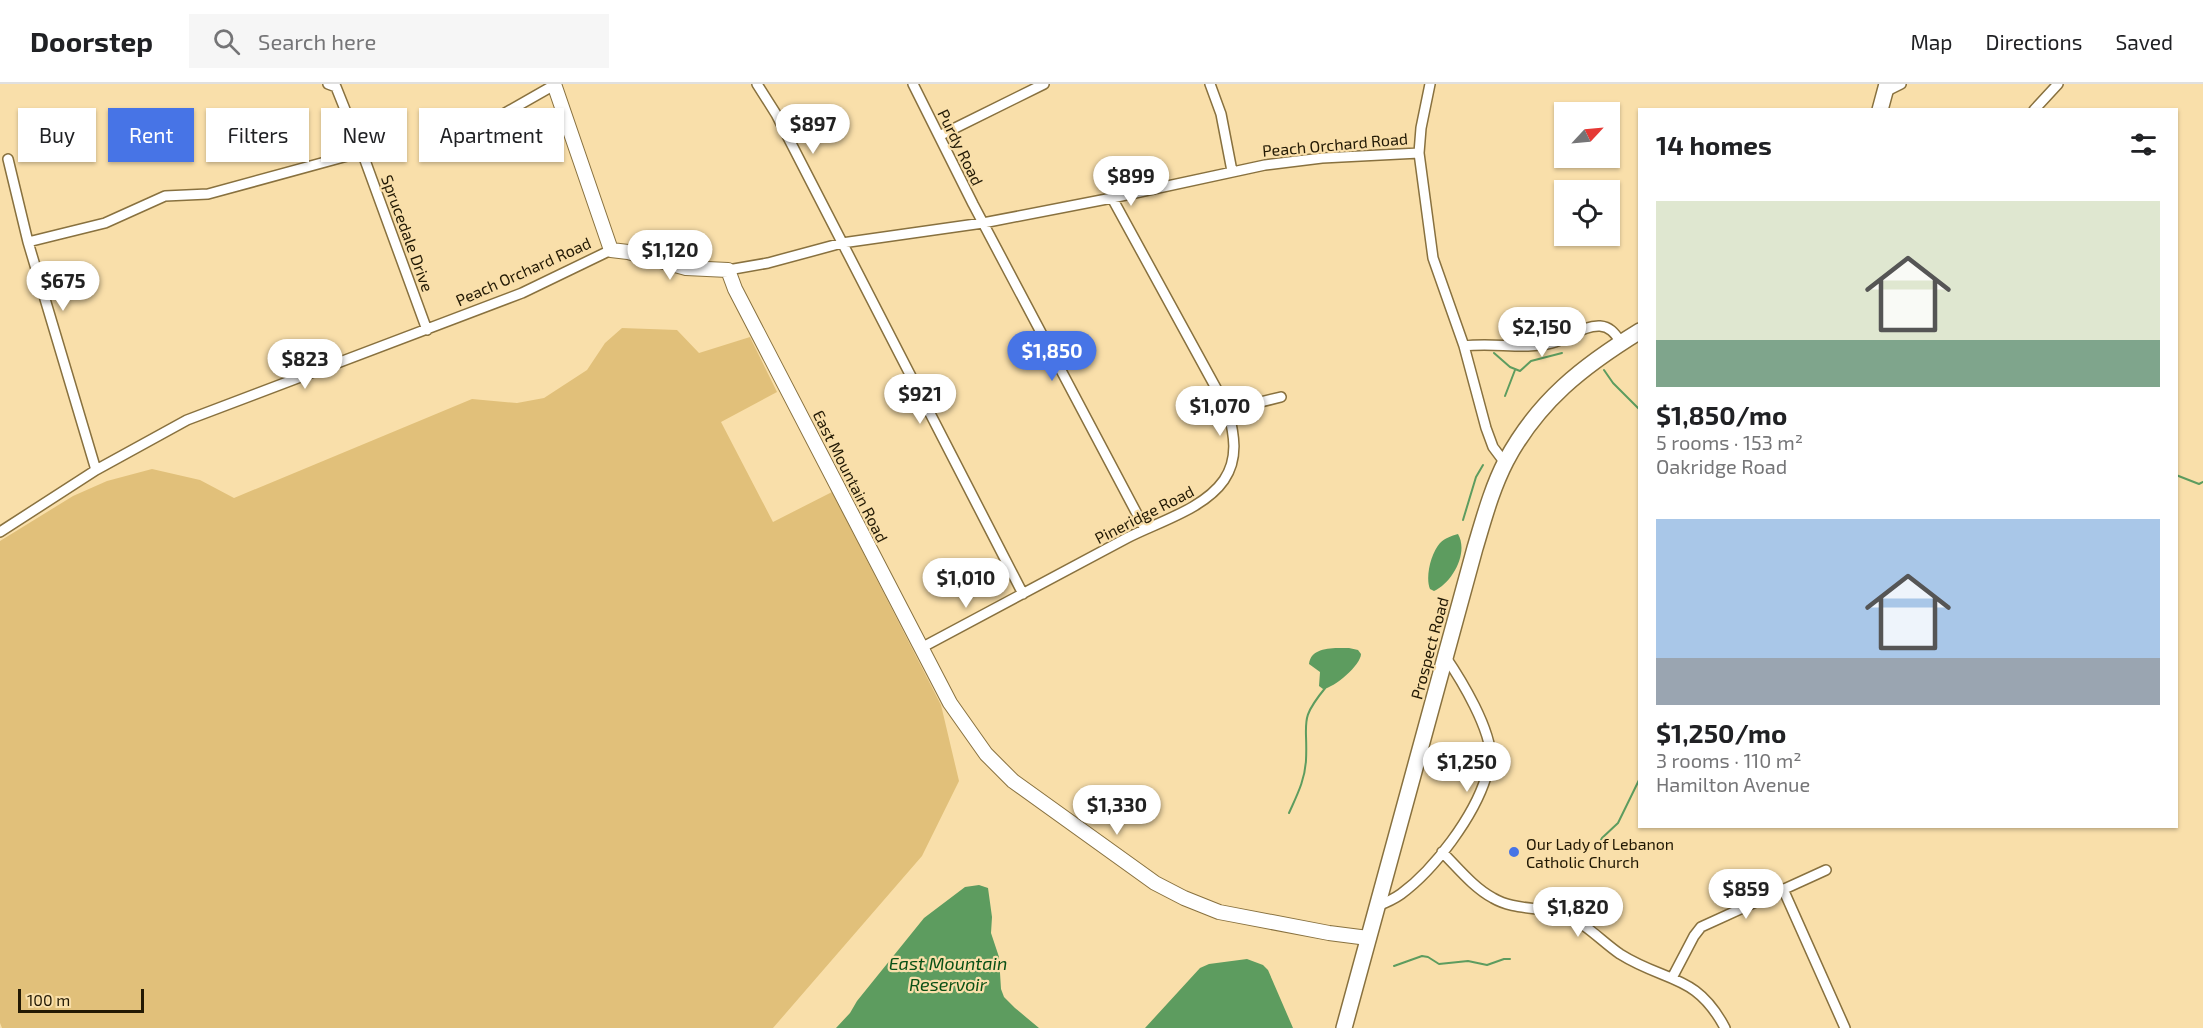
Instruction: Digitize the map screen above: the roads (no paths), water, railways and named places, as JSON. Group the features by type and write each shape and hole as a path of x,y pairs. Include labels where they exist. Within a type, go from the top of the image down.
{"main road":[{"path":"1881,108 1886,88"},
{"name":"Prospect Road","path":"1344,1028 1490,501 1505,463 1521,436 1552,396 1590,363 1638,332"}],"street":[{"name":"Sprucedale Drive","path":"328,84 336,87 344,108"},
{"path":"513,108 555,84 611,250"},
{"path":"757,84 776,114 1023,594"},
{"name":"Purdy Road","path":"913,84 983,223 1145,529"},
{"path":"939,136 1044,84"},
{"path":"1210,84 1221,114 1232,171"},
{"path":"1430,84 1421,128 1419,153 1433,258 1464,346 1486,428 1493,447 1505,463"},
{"path":"1886,88 1901,84"},
{"path":"2036,108 2058,84"},
{"name":"Peach Orchard Road","path":"0,532 96,470 187,420 530,289 611,250 628,252 686,268 728,270 768,263 842,243 983,223 1112,198 1232,171 1298,160 1419,153"},
{"path":"8,159 28,242 96,470"},
{"path":"28,242 105,223 165,196 208,194 328,162"},
{"name":"Sprucedale Drive","path":"365,162 427,330"},
{"name":"Pineridge Road","path":"921,648 1145,529 1203,502 1225,478 1234,450 1234,432 1228,410 1112,198"},
{"name":"East Mountain Road","path":"728,270 735,289 950,703 986,754 1013,781 1155,883 1184,898 1219,912 1368,938"},
{"path":"1464,346 1481,344 1536,346 1564,339 1591,327 1599,326 1608,327 1621,342"},
{"path":"1228,410 1281,397"},
{"path":"1377,907 1402,893 1442,852 1467,821 1480,797 1491,761 1488,740 1476,709 1446,656"},
{"path":"1442,852 1493,898 1509,905 1552,911 1569,917 1585,926 1624,956 1692,988 1706,999 1725,1028"},
{"path":"1672,978 1701,927 1826,870"},
{"path":"1783,889 1845,1028"}],"water":[{"path":"1458,534 1461,550 1457,567 1447,581 1434,591 1430,589 1428,578 1434,553 1442,541"},
{"path":"1324,649 1358,650 1361,654 1357,664 1340,680 1323,689 1319,686 1320,672 1309,664 1311,658"},
{"name":"East Mountain Reservoir","path":"979,885 988,888 992,917 991,933 999,957 1001,989 1004,997 1039,1028 836,1028 924,918 965,887"},
{"path":"1247,959 1263,965 1268,970 1293,1028 1145,1028 1200,968 1209,964"}],"waterway":[{"path":"1494,353 1510,367 1520,371 1531,361 1562,353"},
{"path":"1505,396 1515,370"},
{"path":"1604,370 1613,383 1638,408"},
{"path":"1463,520 1476,477 1483,465"},
{"path":"2178,476 2199,484 2203,482"},
{"path":"1289,813 1304,774 1308,715 1311,707 1326,687"},
{"path":"1596,850 1602,838 1618,823 1638,782"},
{"path":"1394,966 1422,956 1439,964 1468,961 1487,965 1510,959"}],"place":[{"name":"Our Lady of Lebanon Catholic Church","path":"1514,852"}]}
